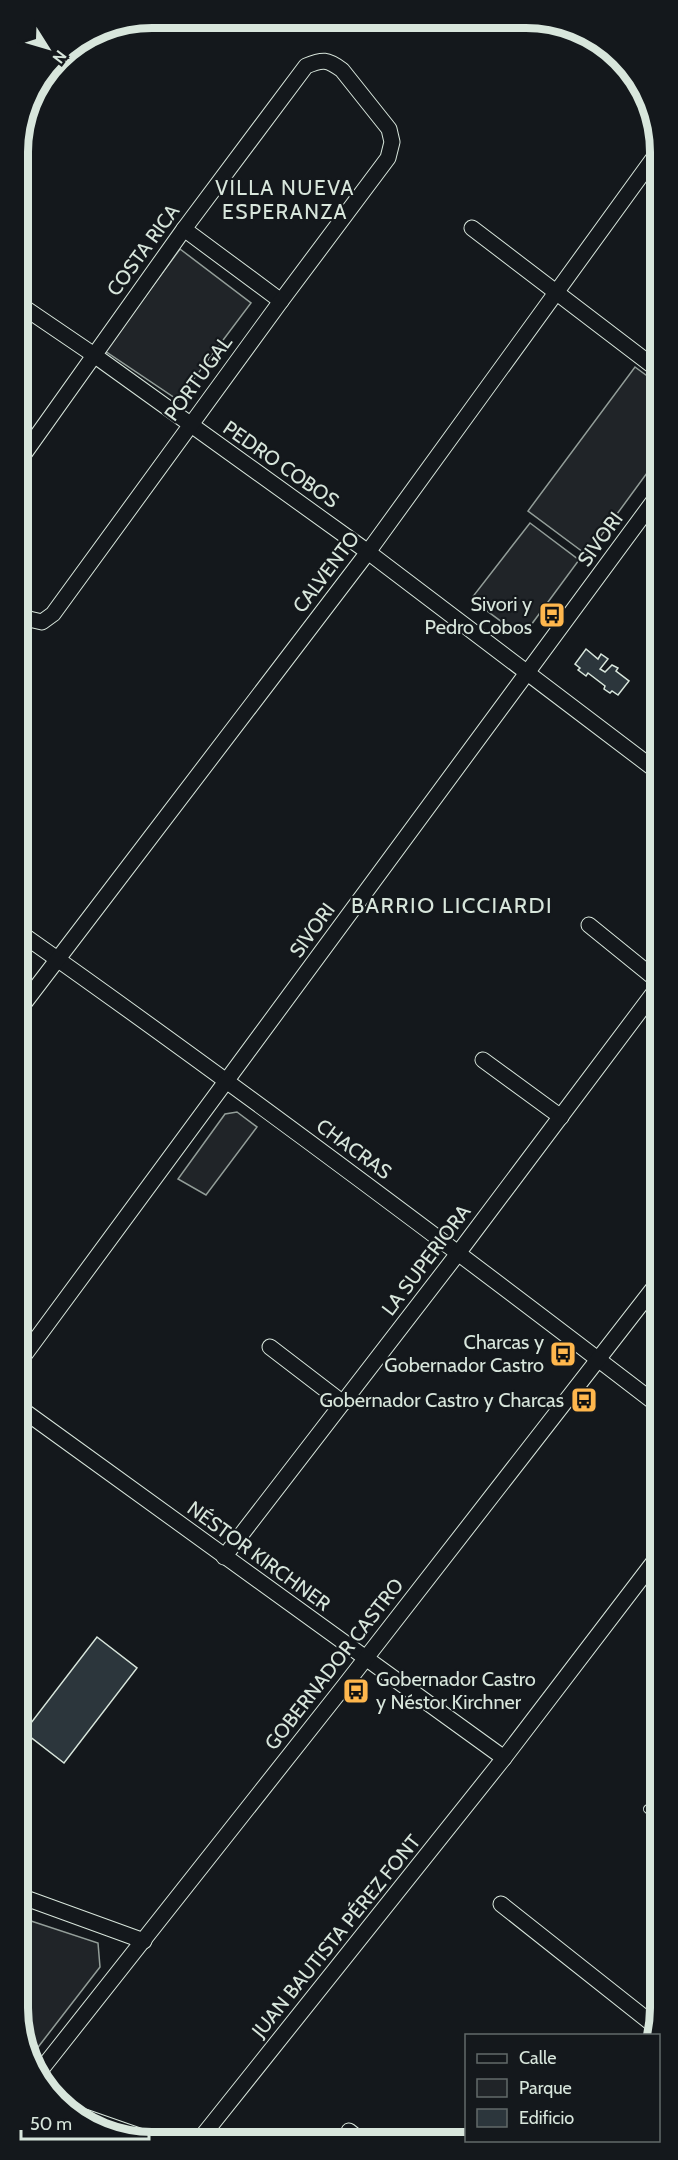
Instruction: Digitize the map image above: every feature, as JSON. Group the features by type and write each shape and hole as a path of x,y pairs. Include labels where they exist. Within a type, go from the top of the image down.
{"street":[{"name":"COSTA RICA","path":"29,447 184,229 306,66 320,60 332,63 342,70 389,129 392,142 388,158"},
{"name":"PORTUGAL","path":"29,619 42,622 53,614 388,158"},
{"name":"CALVENTO","path":"29,997 368,552 650,162"},
{"path":"472,228 650,363"},
{"path":"184,229 281,301"},
{"name":"PEDRO COBOS","path":"29,311 94,355 368,552 650,766"},
{"name":"SIVORI","path":"28,1351 650,506"},
{"path":"589,925 650,974"},
{"name":"CHACRAS","path":"29,939 459,1252 649,1399"},
{"name":"LA SUPERIORA","path":"224,1557 459,1252 650,998"},
{"path":"483,1060 561,1117"},
{"name":"GOBERNADOR CASTRO","path":"44,2066 366,1659 649,1293"},
{"path":"270,1347 343,1403"},
{"name":"NÉSTOR KIRCHNER","path":"28,1414 504,1758"},
{"name":"JUAN BAUTISTA PÉREZ FONT","path":"206,2132 504,1758 649,1568"},
{"path":"28,1899 144,1941"},
{"path":"501,1904 648,2020"}],"green space":[{"path":"180,249 251,303 178,400 105,351"},
{"path":"635,367 650,378 650,469 587,555 528,511"},
{"path":"530,523 579,560 531,625 514,631 471,599"},
{"path":"237,1112 257,1127 206,1195 178,1179 225,1114"},
{"path":"28,1920 98,1943 100,1967 36,2049 31,2032 28,2007"}],"building":[{"path":"586,649 598,659 601,654 608,659 600,669 605,672 612,665 618,668 616,671 629,681 618,695 604,689 605,686 588,673 586,676 578,670 580,668 575,664"},
{"path":"97,1637 137,1668 64,1763 28,1735 28,1727"}],"place":[{"name":"Sivori y Pedro Cobos","path":"552,615"},
{"name":"Charcas y Gobernador Castro","path":"563,1354"},
{"name":"Gobernador Castro y Charcas","path":"584,1400"},
{"name":"Gobernador Castro y Néstor Kirchner","path":"356,1691"}],"district":[{"name":"VILLA NUEVA ESPERANZA","path":"285,200"},
{"name":"BARRIO LICCIARDI","path":"452,905"}]}
